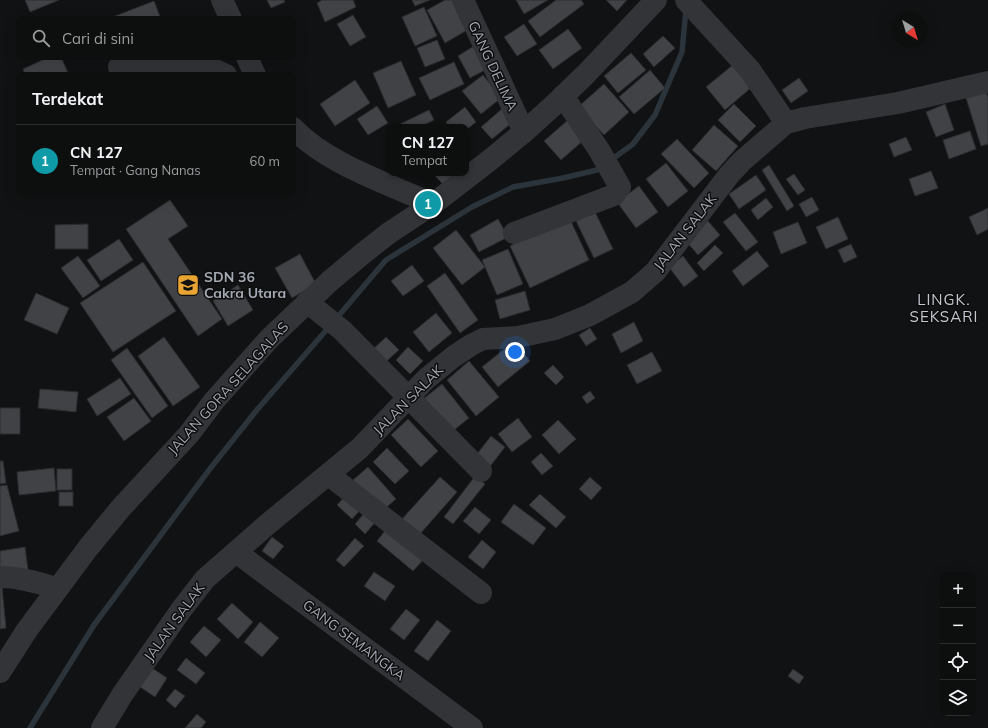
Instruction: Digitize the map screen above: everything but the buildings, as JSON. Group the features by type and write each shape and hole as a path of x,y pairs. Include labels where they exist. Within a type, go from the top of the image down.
{"street":[{"path":"222,0 230,16"},
{"name":"GANG DELIMA","path":"463,0 524,132"},
{"name":"JALAN GORA SELAGALAS","path":"0,672 27,630 57,588 120,509 189,434 241,370 269,339 330,281 383,238 433,204 524,132 586,74 656,0"},
{"path":"693,7 750,70 786,122"},
{"path":"248,60 254,72"},
{"path":"119,68 172,61 213,69 220,72"},
{"name":"JALAN SALAK","path":"107,726 122,695 181,610 205,579 366,443 426,379 453,357 470,345 484,339 518,337 555,329 590,315 632,292 655,272 729,175 742,161 786,122 898,103 988,82"},
{"path":"514,233 614,195 620,187 599,150 563,96"},
{"path":"296,130 339,162 433,204"},
{"path":"307,302 342,330 481,471"},
{"path":"329,475 481,593"},
{"name":"GANG SEMANGKA","path":"236,552 472,728"},
{"path":"0,577 30,580 57,588"}],"waterway":[{"path":"611,160 633,144 655,115 682,52 686,9"},
{"path":"335,320 386,260 472,207 513,187 597,170 604,165"},
{"path":"30,728 94,625 209,470 256,411 329,327"}],"place":[{"name":"CN 127","path":"428,204"},
{"name":"SDN 36 Cakra Utara","path":"188,285"}],"district":[{"name":"LINGK. SEKSARI","path":"944,308"}]}
